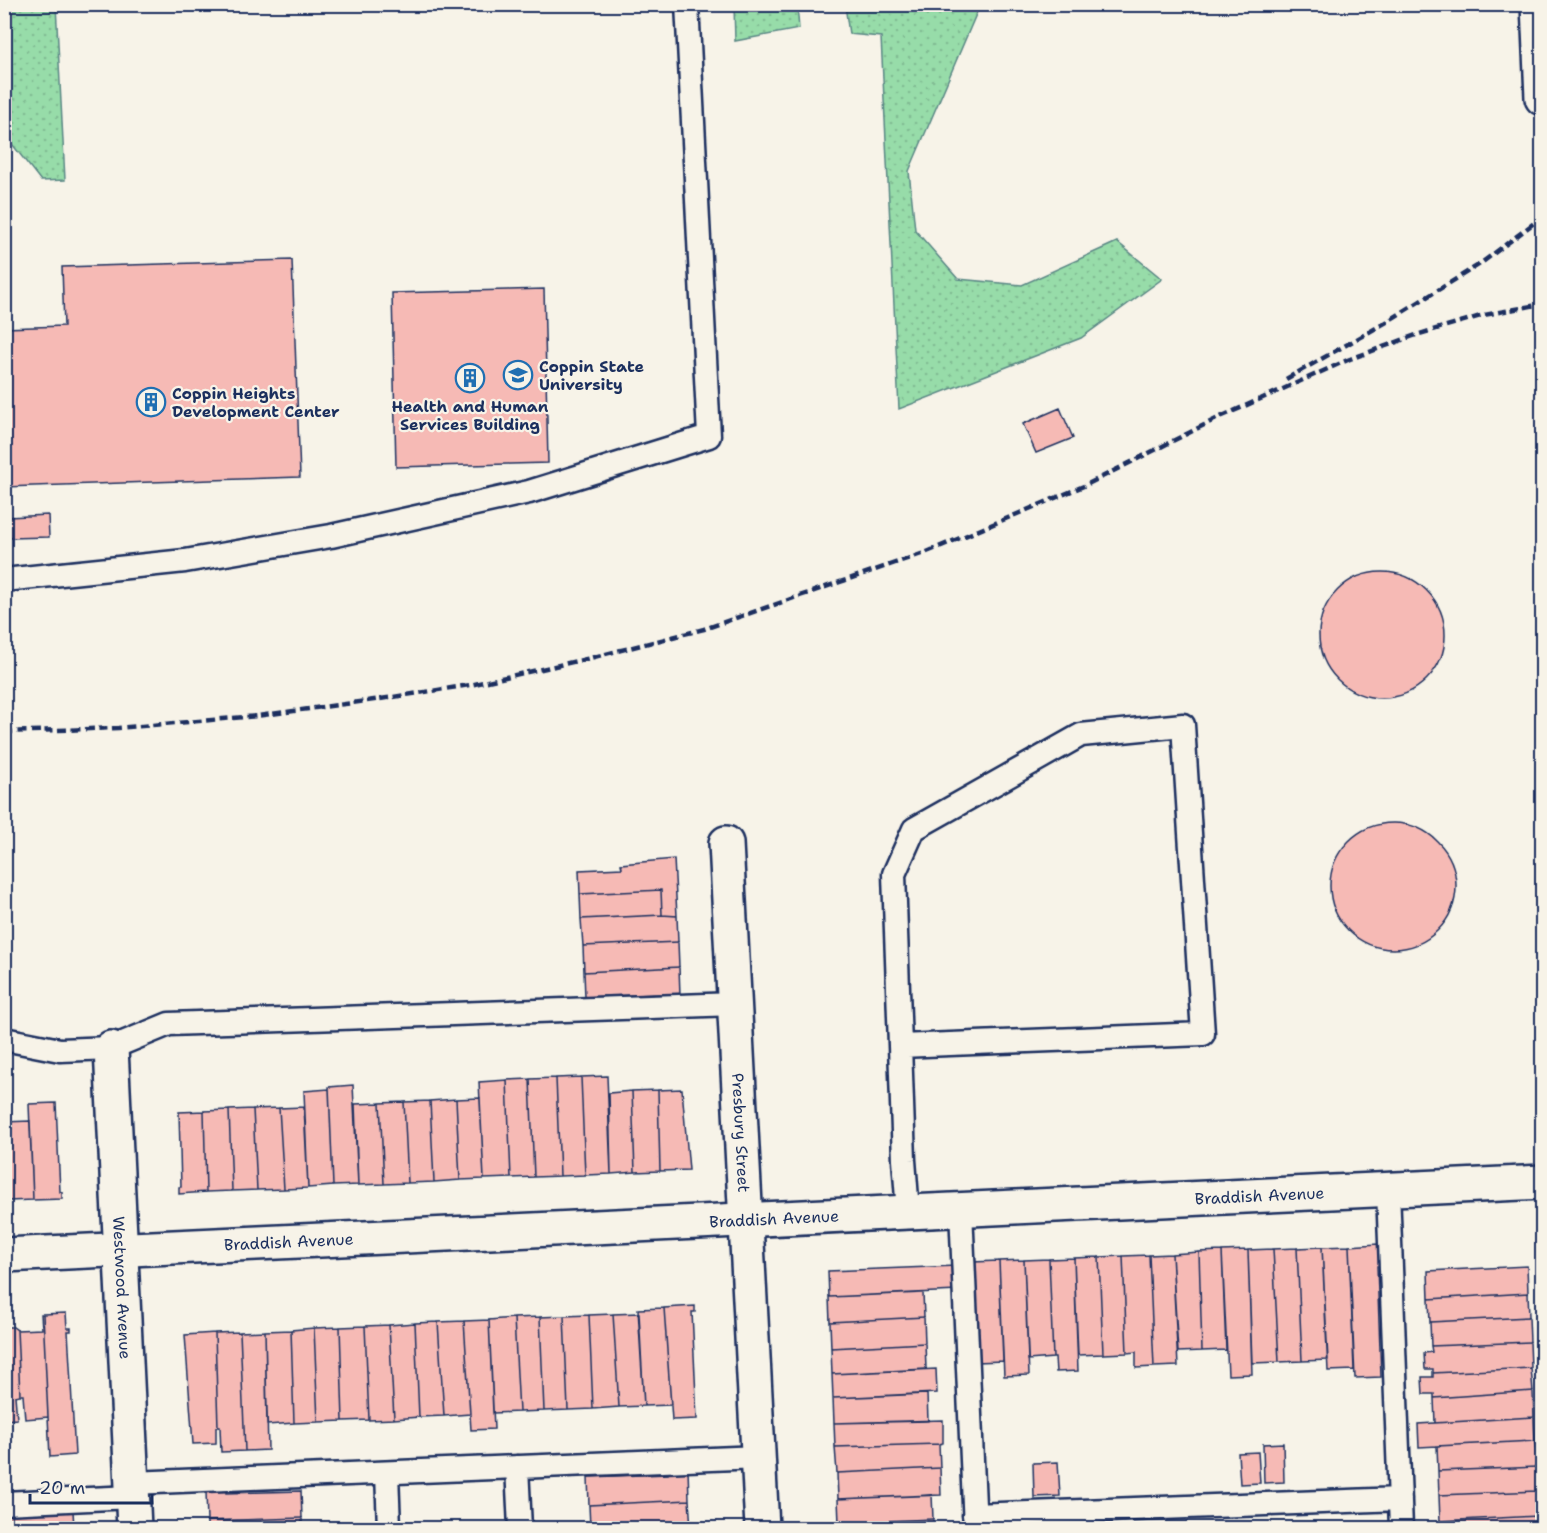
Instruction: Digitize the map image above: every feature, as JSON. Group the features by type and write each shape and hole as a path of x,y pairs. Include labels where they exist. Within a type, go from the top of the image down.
{"street":[{"path":"1538,4 1542,98"},
{"name":"Presbury Street","path":"726,843 762,1528"},
{"name":"Westwood Avenue","path":"111,1048 133,1503"},
{"name":"Braddish Avenue","path":"4,1255 1542,1182"}],"lane":[{"path":"4,580 185,561 331,536 530,492 709,436 687,4"},
{"path":"900,1046 1203,1034 1183,725 1081,735 914,829 894,873 900,1046 904,1160 908,1212"},
{"path":"4,1038 60,1050 111,1048 169,1024 735,1004"},
{"path":"1388,1190 1401,1528"},
{"path":"961,1210 975,1522 1400,1499"},
{"path":"4,1503 133,1503 387,1473 759,1457"},
{"path":"517,1467 519,1528"},
{"path":"387,1473 389,1528"}],"green space":[{"path":"5,4 56,5 65,180 41,181 5,135"},
{"path":"734,5 797,5 799,29 735,41"},
{"path":"845,5 980,5 909,171 915,230 958,279 1022,285 1117,242 1162,279 1081,338 899,409 881,37 849,34"}],"building":[{"name":"Coppin Heights Development Center","path":"292,260 300,477 4,487 4,328 64,326 62,267"},
{"name":"Health and Human Services Building","path":"544,289 548,463 396,467 392,293"},
{"path":"1060,408 1073,438 1036,453 1023,424"},
{"path":"48,515 49,537 9,538 8,517"},
{"path":"1382,572 1406,577 1427,590 1440,611 1445,635 1440,659 1427,680 1406,693 1382,698 1358,693 1337,680 1324,659 1319,635 1324,611 1337,590 1358,577"},
{"path":"1393,823 1417,828 1438,841 1451,862 1456,886 1451,910 1438,931 1417,944 1393,949 1369,944 1348,931 1335,910 1330,886 1335,862 1348,841 1369,828"},
{"path":"674,859 677,916 662,915 661,890 580,894 579,870 622,868 621,864"},
{"path":"661,890 662,915 581,919 580,894"},
{"path":"677,916 678,942 583,946 581,919"},
{"path":"678,942 679,967 584,972 583,946"},
{"path":"679,967 680,995 585,997 584,972"},
{"path":"607,1076 611,1174 585,1175 581,1077"},
{"path":"581,1077 585,1175 560,1176 556,1078"},
{"path":"556,1078 560,1176 534,1177 530,1079"},
{"path":"530,1079 534,1177 511,1178 507,1080"},
{"path":"507,1080 511,1178 484,1179 479,1082"},
{"path":"353,1085 358,1185 333,1186 329,1087"},
{"path":"329,1089 333,1186 308,1188 304,1091"},
{"path":"682,1089 689,1170 660,1171 658,1090"},
{"path":"658,1090 660,1171 635,1172 632,1091"},
{"path":"632,1091 635,1172 611,1174 609,1093"},
{"path":"480,1098 484,1179 460,1180 456,1099"},
{"path":"456,1099 460,1180 434,1182 430,1101"},
{"path":"430,1101 434,1182 408,1183 404,1102"},
{"path":"404,1102 408,1183 384,1184 380,1103"},
{"path":"56,1103 62,1199 33,1200 29,1104"},
{"path":"380,1103 384,1184 358,1185 355,1104"},
{"path":"304,1107 308,1188 284,1189 279,1108"},
{"path":"279,1108 284,1189 257,1190 253,1109"},
{"path":"253,1109 257,1190 232,1191 229,1110"},
{"path":"229,1110 232,1191 206,1192 204,1111"},
{"path":"204,1111 206,1192 179,1194 179,1187 181,1187 179,1112"},
{"path":"30,1121 33,1200 8,1201 4,1122"},
{"path":"4,1132 8,1201 4,1201"},
{"path":"1378,1244 1381,1377 1355,1378 1349,1246"},
{"path":"1349,1246 1354,1370 1328,1371 1322,1247"},
{"path":"1322,1247 1328,1360 1302,1361 1297,1248"},
{"path":"1297,1248 1302,1361 1279,1362 1273,1249"},
{"path":"1273,1249 1279,1362 1252,1363 1248,1250"},
{"path":"1248,1250 1252,1374 1228,1375 1222,1251"},
{"path":"1222,1251 1226,1350 1202,1351 1199,1252"},
{"path":"1199,1252 1202,1351 1178,1352 1172,1254"},
{"path":"1172,1254 1178,1366 1154,1367 1149,1255"},
{"path":"1149,1255 1154,1367 1136,1368 1136,1352 1127,1353 1123,1256"},
{"path":"1123,1256 1127,1353 1103,1354 1099,1257"},
{"path":"1099,1257 1103,1354 1078,1355 1074,1258"},
{"path":"1074,1258 1078,1371 1056,1372 1055,1358 1053,1358 1049,1259"},
{"path":"1049,1259 1053,1358 1028,1360 1024,1260"},
{"path":"1024,1260 1029,1375 1004,1376 999,1261"},
{"path":"999,1261 1003,1361 976,1362 972,1262"},
{"path":"956,1266 957,1291 829,1297 828,1271"},
{"path":"1527,1266 1528,1293 1429,1299 1428,1271"},
{"path":"923,1293 924,1317 830,1322 829,1297"},
{"path":"1528,1293 1529,1317 1430,1322 1429,1299"},
{"path":"695,1306 695,1312 692,1312 697,1419 672,1420 664,1308"},
{"path":"664,1308 671,1405 644,1406 638,1309"},
{"path":"66,1313 67,1328 71,1328 71,1331 68,1331 75,1455 50,1457 43,1314"},
{"path":"639,1313 644,1406 619,1407 613,1314"},
{"path":"41,1314 43,1314 48,1417 25,1419 23,1395 20,1395 17,1330 42,1329"},
{"path":"613,1314 619,1407 593,1409 589,1315"},
{"path":"589,1315 593,1409 568,1410 564,1316"},
{"path":"564,1316 568,1410 544,1411 540,1317"},
{"path":"540,1317 544,1411 519,1412 514,1318"},
{"path":"924,1317 925,1343 831,1348 830,1322"},
{"path":"1529,1317 1530,1342 1431,1346 1430,1322"},
{"path":"514,1318 519,1412 493,1413 489,1320"},
{"path":"489,1320 494,1429 471,1430 464,1321"},
{"path":"464,1321 470,1414 444,1416 438,1322"},
{"path":"438,1322 444,1416 419,1417 415,1323"},
{"path":"415,1323 419,1417 394,1419 389,1325"},
{"path":"389,1325 394,1419 369,1420 365,1326"},
{"path":"365,1326 369,1420 343,1421 340,1327"},
{"path":"4,1327 13,1327 17,1330 20,1395 15,1396 17,1419 4,1420"},
{"path":"340,1327 343,1421 318,1422 314,1328"},
{"path":"314,1328 318,1422 294,1423 291,1330"},
{"path":"291,1330 294,1423 267,1425 265,1331"},
{"path":"265,1331 268,1450 245,1451 240,1332"},
{"path":"240,1332 245,1451 221,1452 215,1333"},
{"path":"215,1333 218,1427 216,1427 216,1443 193,1444 185,1335"},
{"path":"1530,1342 1531,1368 1433,1373 1433,1369 1425,1369 1424,1353 1432,1352 1431,1346"},
{"path":"925,1343 926,1369 832,1374 831,1348"},
{"path":"1531,1368 1533,1391 1434,1398 1434,1394 1423,1394 1422,1377 1433,1377 1433,1373"},
{"path":"936,1369 937,1393 833,1398 832,1374"},
{"path":"1533,1391 1534,1417 1435,1423 1434,1398"},
{"path":"927,1394 928,1421 834,1423 833,1398"},
{"path":"1534,1417 1535,1441 1419,1447 1418,1424"},
{"path":"943,1420 943,1443 939,1444 835,1447 834,1423"},
{"path":"1535,1441 1537,1467 1438,1471 1437,1446"},
{"path":"1283,1443 1284,1482 1264,1483 1263,1444"},
{"path":"939,1444 940,1468 837,1473 835,1447"},
{"path":"1258,1452 1260,1483 1240,1484 1238,1453"},
{"path":"1058,1462 1060,1496 1034,1497 1033,1463"},
{"path":"1537,1467 1537,1491 1439,1495 1438,1471"},
{"path":"940,1468 941,1495 838,1499 837,1473"},
{"path":"688,1469 689,1500 589,1505 588,1477 668,1474 668,1470"},
{"path":"226,1490 226,1493 301,1491 302,1518 207,1521 206,1491"},
{"path":"1537,1491 1539,1516 1440,1521 1439,1495"},
{"path":"932,1495 933,1519 839,1523 838,1499"},
{"path":"689,1500 691,1528 590,1527 589,1505"},
{"path":"73,1511 74,1528 4,1528 4,1514"},
{"path":"1539,1516 1539,1528 1440,1528 1440,1521"},
{"path":"302,1518 302,1528 207,1528 207,1521"},
{"path":"933,1519 933,1528 839,1528 839,1523"}],"railway":[{"path":"1286,379 1385,323 1480,264 1542,217"},
{"path":"4,732 118,728 257,716 374,700 470,685 704,629 927,552 1086,485 1218,418 1350,359 1416,335 1484,315 1542,304"}],"place":[{"name":"Coppin State University","path":"518,375"},
{"name":"Health and Human Services Building","path":"470,378"},
{"name":"Coppin Heights Development Center","path":"151,402"}]}
